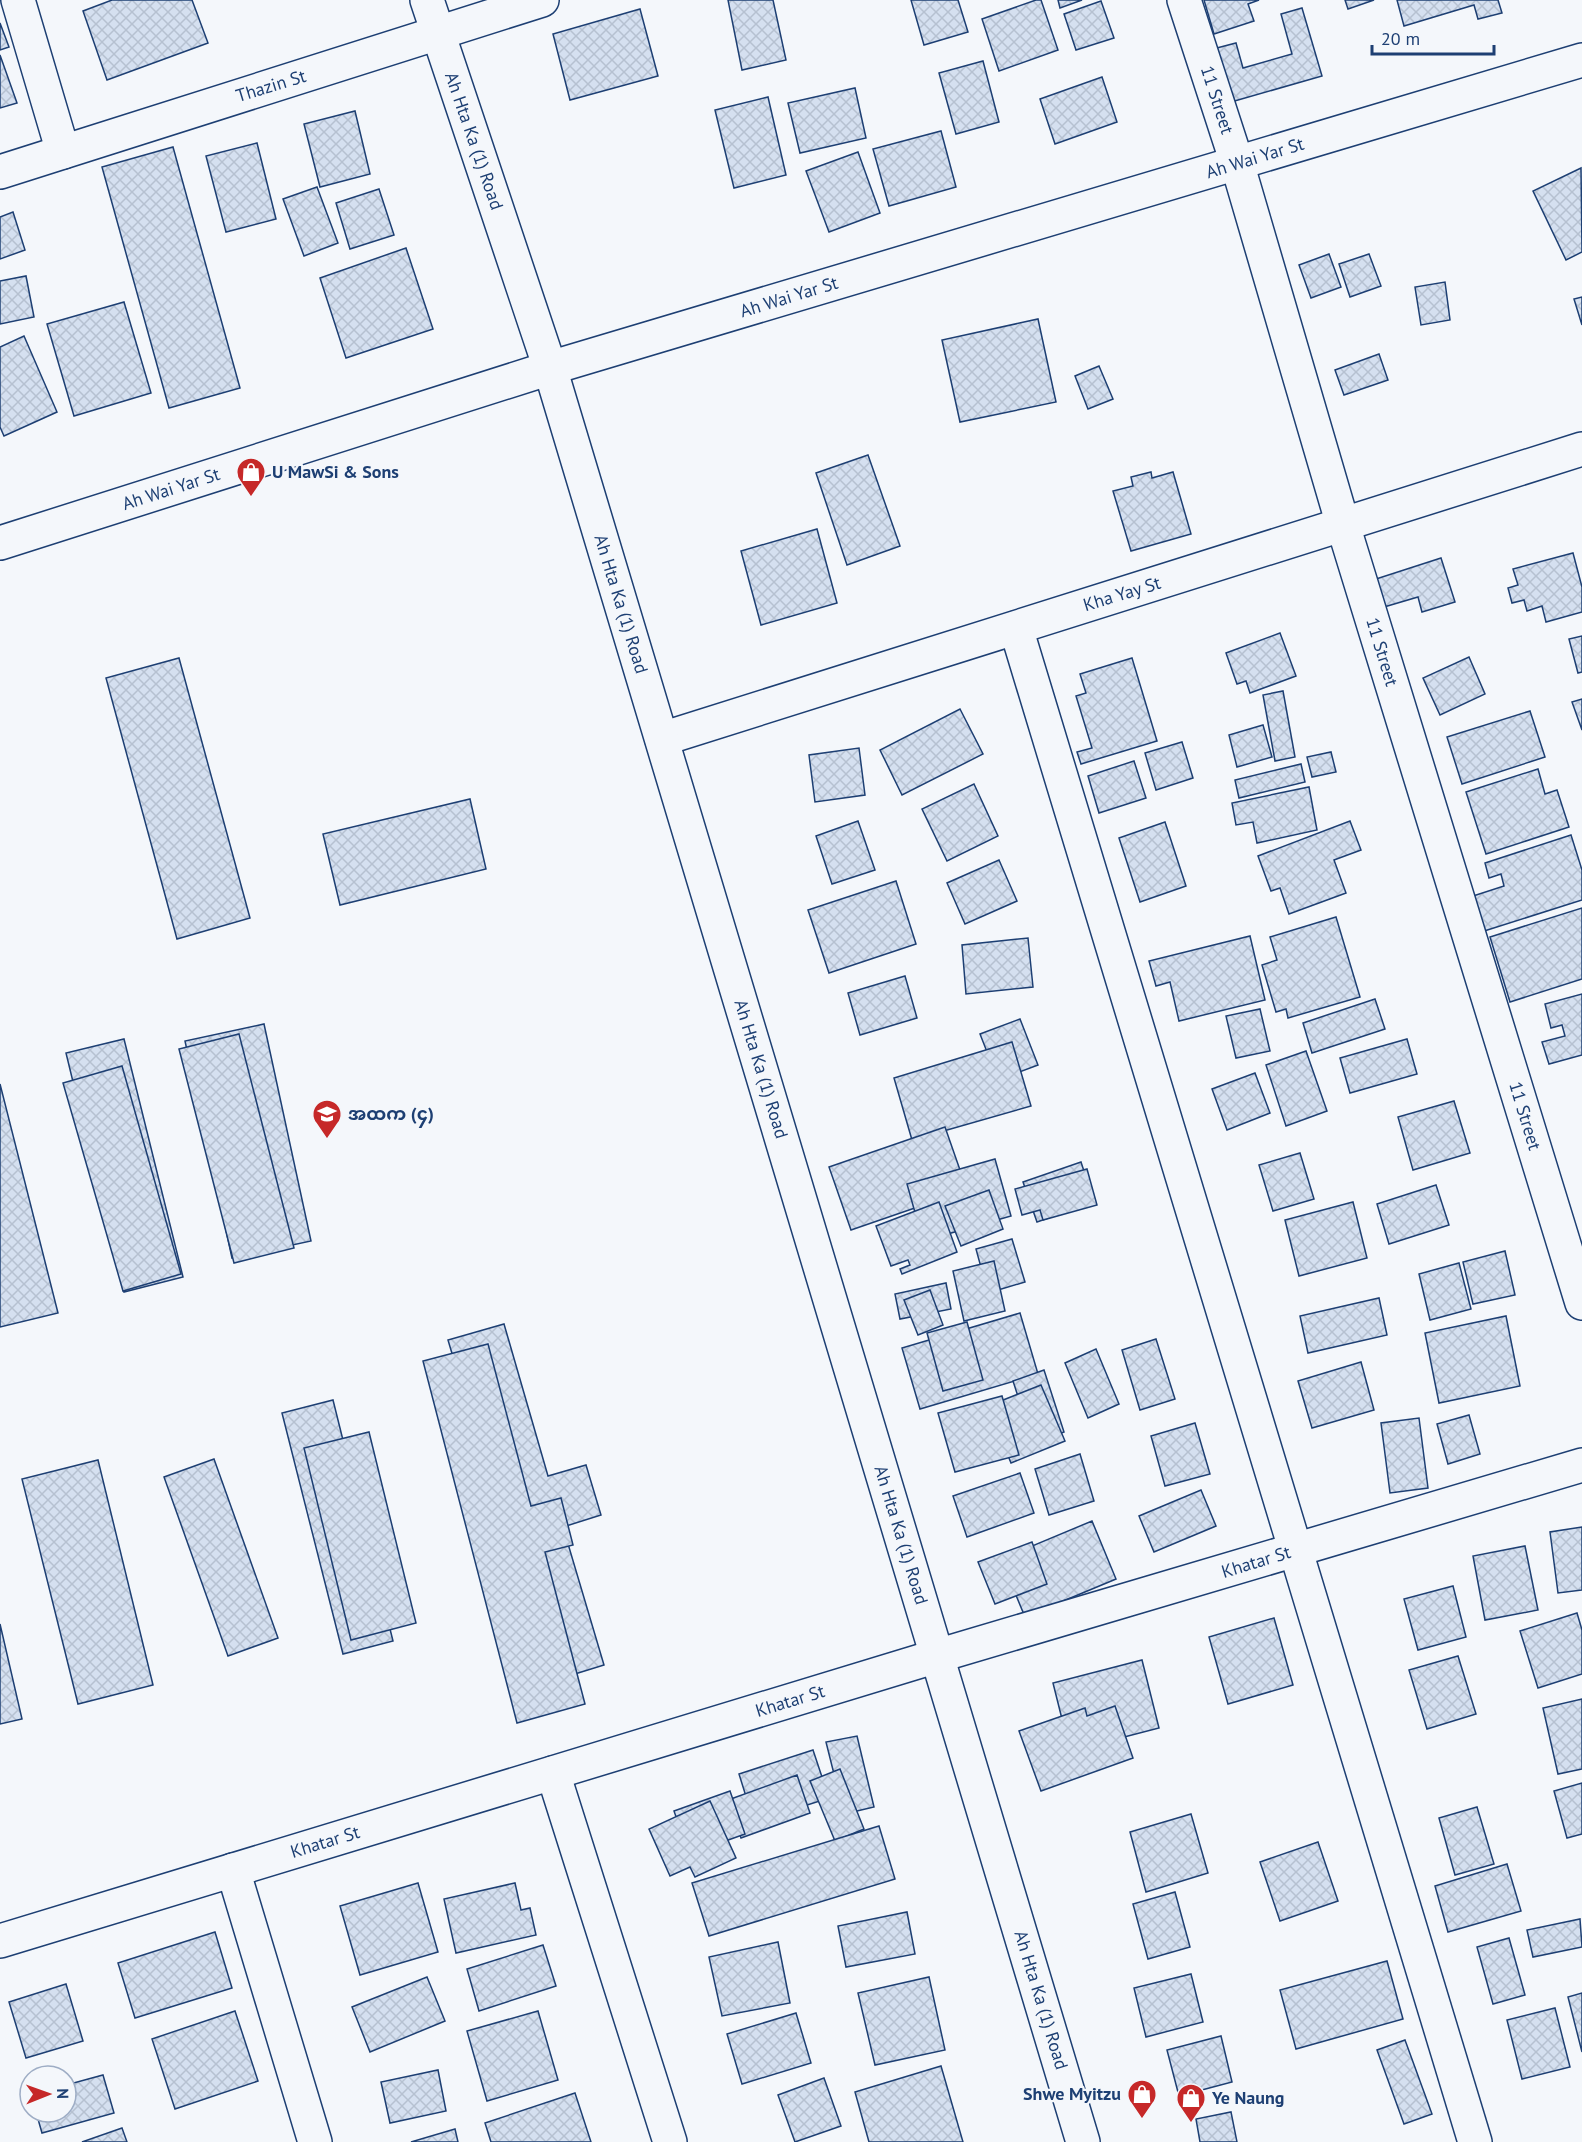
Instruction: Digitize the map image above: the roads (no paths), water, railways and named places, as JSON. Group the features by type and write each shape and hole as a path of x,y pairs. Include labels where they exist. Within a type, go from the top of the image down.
{"street":[{"path":"18,0 63,152"},
{"name":"Ah Hta Ka (1) Road","path":"427,0 550,368 1083,2142"},
{"name":"Thazin St","path":"0,172 542,0"},
{"name":"11 Street","path":"1184,0 1238,163 1343,525 1582,1303"},
{"name":"Ah Wai Yar St","path":"0,543 550,368 1582,60"},
{"name":"Kha Yay St","path":"662,739 1582,449"},
{"path":"1016,628 1475,2142"},
{"name":"Khatar St","path":"0,1941 937,1656 1582,1465"},
{"path":"553,1773 670,2142"},
{"path":"233,1870 315,2142"}],"place":[{"name":"U MawSi & Sons","path":"251,498"},
{"name":"အထက (၄)","path":"327,1140"},
{"name":"Shwe Myitzu","path":"1142,2120"},
{"name":"Ye Naung","path":"1191,2124"}]}
